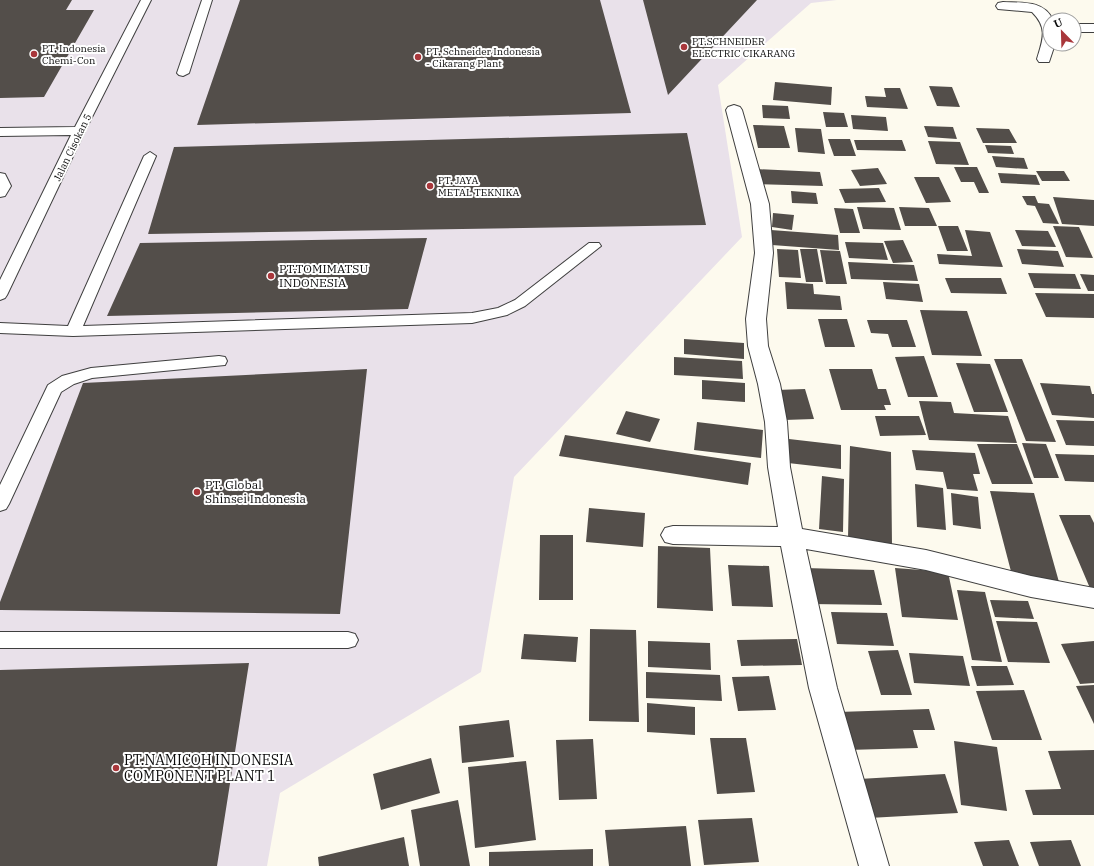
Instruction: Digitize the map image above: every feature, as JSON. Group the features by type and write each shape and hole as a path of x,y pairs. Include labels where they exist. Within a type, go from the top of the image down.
{"street":[{"path":"1003,6 1036,8 1042,15"},
{"path":"1082,28 1094,28"},
{"path":"1044,59 1046,52"},
{"path":"734,110 760,204 764,253 756,319 758,346 769,384 775,415 783,495 793,538 810,633 823,688 844,765 865,830 874,866"},
{"path":"674,535 755,535 793,538 890,553 1053,591 1094,598"}],"lane":[{"name":"Jalan Cisokan 5","path":"0,294 79,131 146,0"},
{"path":"183,73 207,0"},
{"path":"0,132 79,131"},
{"path":"74,331 150,156"},
{"path":"0,177 4,186 0,192"},
{"path":"0,328 74,331 472,318 502,312 520,303 594,246"},
{"path":"0,504 54,389 68,380 92,373 219,361"},
{"path":"0,640 348,640"}],"shaded area":[{"path":"0,0 837,0 811,3 718,85 742,237 514,477 481,672 280,793 267,866 0,866"}],"building":[{"name":"PT. Indonesia Chemi-Con","path":"0,0 72,0 66,10 94,10 44,97 0,98"},
{"name":"PT. Schneider Indonesia - Cikarang Plant","path":"240,0 600,0 631,113 197,125"},
{"name":"PT.SCHNEIDER ELECTRIC CIKARANG","path":"643,0 757,0 668,95"},
{"path":"775,82 832,87 831,105 773,100"},
{"path":"929,86 952,87 960,107 937,106"},
{"path":"884,88 900,88 908,109 867,107 865,96 886,97"},
{"path":"762,105 788,106 790,119 763,118"},
{"path":"823,112 844,113 848,127 826,127"},
{"path":"851,115 886,117 888,131 853,129"},
{"path":"753,125 784,126 790,148 758,148"},
{"path":"924,126 953,127 957,139 928,137"},
{"path":"795,128 821,129 825,154 798,152"},
{"path":"976,128 1009,129 1017,143 983,143"},
{"name":"PT. JAYA METAL TEKNIKA","path":"687,133 706,225 148,234 174,147"},
{"path":"828,139 850,139 856,156 834,156"},
{"path":"854,140 902,140 906,151 857,150"},
{"path":"928,141 960,142 969,165 936,164"},
{"path":"985,145 1011,146 1014,154 988,153"},
{"path":"992,156 1024,158 1028,169 996,167"},
{"path":"954,167 977,167 989,193 979,193 974,182 961,182"},
{"path":"878,168 887,184 860,186 851,170"},
{"path":"756,169 820,172 823,186 757,184"},
{"path":"1036,171 1064,171 1070,181 1042,181"},
{"path":"998,173 1036,175 1040,185 1001,183"},
{"path":"914,177 939,177 951,202 926,203"},
{"path":"879,188 886,202 845,203 839,189"},
{"path":"791,191 816,193 818,204 792,203"},
{"path":"1022,196 1035,196 1038,203 1049,204 1059,224 1043,223 1035,206 1027,205"},
{"path":"1053,197 1094,200 1094,226 1062,224"},
{"path":"857,207 894,208 901,230 863,229"},
{"path":"899,207 929,208 937,226 905,226"},
{"path":"834,208 853,209 860,233 840,233"},
{"path":"773,213 794,215 792,230 772,227"},
{"path":"938,226 958,226 968,251 947,251"},
{"path":"1053,226 1079,227 1093,258 1066,257"},
{"path":"771,230 838,235 839,250 772,245"},
{"path":"965,230 990,232 1003,267 939,264 937,254 972,256"},
{"path":"1015,230 1048,231 1056,247 1022,246"},
{"name":"PT.TOMIMATSU INDONESIA","path":"427,238 408,309 107,316 140,243"},
{"path":"903,240 913,262 893,263 884,241"},
{"path":"845,242 883,243 888,260 849,258"},
{"path":"777,249 798,250 801,278 779,277"},
{"path":"800,249 817,249 823,282 806,282"},
{"path":"1017,249 1058,251 1064,267 1022,264"},
{"path":"820,250 840,251 847,284 826,284"},
{"path":"848,262 914,265 918,281 851,279"},
{"path":"1028,273 1075,274 1081,289 1034,288"},
{"path":"1080,274 1094,275 1094,291 1088,291"},
{"path":"945,278 1001,278 1007,294 951,293"},
{"path":"785,282 813,284 814,294 840,296 842,310 787,309"},
{"path":"883,282 919,284 923,302 886,299"},
{"path":"1035,293 1094,294 1094,318 1046,317"},
{"path":"920,310 967,311 982,356 932,355"},
{"path":"818,319 847,319 855,347 825,347"},
{"path":"867,320 907,320 916,347 892,347 888,334 871,333"},
{"path":"684,339 744,343 744,359 684,354"},
{"path":"924,356 938,397 908,397 895,357"},
{"path":"674,357 742,361 743,379 674,375"},
{"path":"994,359 1022,359 1056,442 1026,441"},
{"path":"956,363 990,364 1008,412 974,412"},
{"name":"PT. Global Shinsei Indonesia","path":"367,369 340,614 0,610 0,602 83,383"},
{"path":"829,369 872,369 878,389 886,389 891,405 884,405 886,410 841,410"},
{"path":"702,380 745,383 745,402 702,399"},
{"path":"1040,383 1090,386 1092,394 1094,394 1094,418 1052,415"},
{"path":"805,389 814,419 784,420 776,390"},
{"path":"919,401 951,402 954,413 1008,416 1017,443 929,440"},
{"path":"626,411 660,419 650,442 616,434"},
{"path":"875,416 919,416 926,435 880,436"},
{"path":"1056,420 1094,421 1094,446 1066,445"},
{"path":"697,422 763,430 761,458 694,450"},
{"path":"565,435 751,463 748,485 559,456"},
{"path":"789,439 841,445 841,469 788,463"},
{"path":"1022,443 1046,444 1059,478 1034,478"},
{"path":"977,444 1017,444 1033,484 992,484"},
{"path":"850,446 891,452 892,545 848,538"},
{"path":"912,450 975,453 980,474 973,474 978,491 947,489 943,472 916,470"},
{"path":"1055,454 1094,455 1094,482 1065,481"},
{"path":"822,476 844,479 843,532 819,529"},
{"path":"915,484 943,488 946,530 917,527"},
{"path":"990,491 1034,493 1059,582 1013,579"},
{"path":"951,493 978,497 981,529 953,525"},
{"path":"589,508 645,513 643,547 586,542"},
{"path":"1059,515 1090,515 1094,523 1094,593 1092,593"},
{"path":"540,535 573,535 573,600 539,600"},
{"path":"658,546 710,548 713,611 657,608"},
{"path":"728,565 769,566 773,607 732,606"},
{"path":"805,568 874,570 882,605 811,604"},
{"path":"895,568 948,572 958,620 902,617"},
{"path":"957,590 985,592 1002,662 972,660"},
{"path":"990,600 1028,601 1034,619 995,617"},
{"path":"831,612 887,613 894,646 837,644"},
{"path":"996,621 1037,622 1050,663 1008,662"},
{"path":"590,629 636,630 639,722 589,721"},
{"path":"524,634 578,637 576,662 521,659"},
{"path":"797,639 802,665 741,666 737,640"},
{"path":"648,641 710,643 711,670 648,667"},
{"path":"1094,641 1094,683 1080,684 1061,644"},
{"path":"898,650 912,695 881,695 868,651"},
{"path":"909,653 963,656 970,686 914,683"},
{"name":"PT.NAMICOH INDONESIA COMPONENT PLANT 1","path":"249,663 217,866 0,866 0,670"},
{"path":"971,666 1007,666 1014,685 977,686"},
{"path":"646,672 720,675 722,701 646,698"},
{"path":"769,676 776,710 738,711 732,677"},
{"path":"1094,685 1094,724 1076,686"},
{"path":"1024,690 1042,740 992,740 976,691"},
{"path":"647,703 695,707 695,735 647,732"},
{"path":"929,709 935,730 913,730 918,748 847,750 838,712"},
{"path":"509,720 514,757 462,763 459,726"},
{"path":"710,738 746,738 755,792 717,794"},
{"path":"593,739 597,799 559,800 556,740"},
{"path":"954,741 997,747 1007,811 961,805"},
{"path":"1094,750 1094,815 1033,815 1025,790 1061,789 1048,751"},
{"path":"431,758 440,793 381,810 373,774"},
{"path":"526,761 536,840 475,848 468,767"},
{"path":"945,774 958,813 869,818 859,779"},
{"path":"458,800 470,866 420,866 411,810"},
{"path":"752,818 759,862 704,865 698,820"},
{"path":"686,826 691,866 609,866 605,830"},
{"path":"404,837 409,866 319,866 318,857"},
{"path":"1009,840 1019,866 983,866 974,842"},
{"path":"1071,840 1081,866 1039,866 1030,842"},
{"path":"593,849 593,866 489,866 489,852"}],"place":[{"name":"PT.SCHNEIDER ELECTRIC CIKARANG","path":"684,47"},
{"name":"PT. Indonesia Chemi-Con","path":"34,54"},
{"name":"PT. Schneider Indonesia - Cikarang Plant","path":"418,57"},
{"name":"PT. JAYA METAL TEKNIKA","path":"430,186"},
{"name":"PT.TOMIMATSU INDONESIA","path":"271,276"},
{"name":"PT. Global Shinsei Indonesia","path":"197,492"},
{"name":"PT.NAMICOH INDONESIA COMPONENT PLANT 1","path":"116,768"}]}
